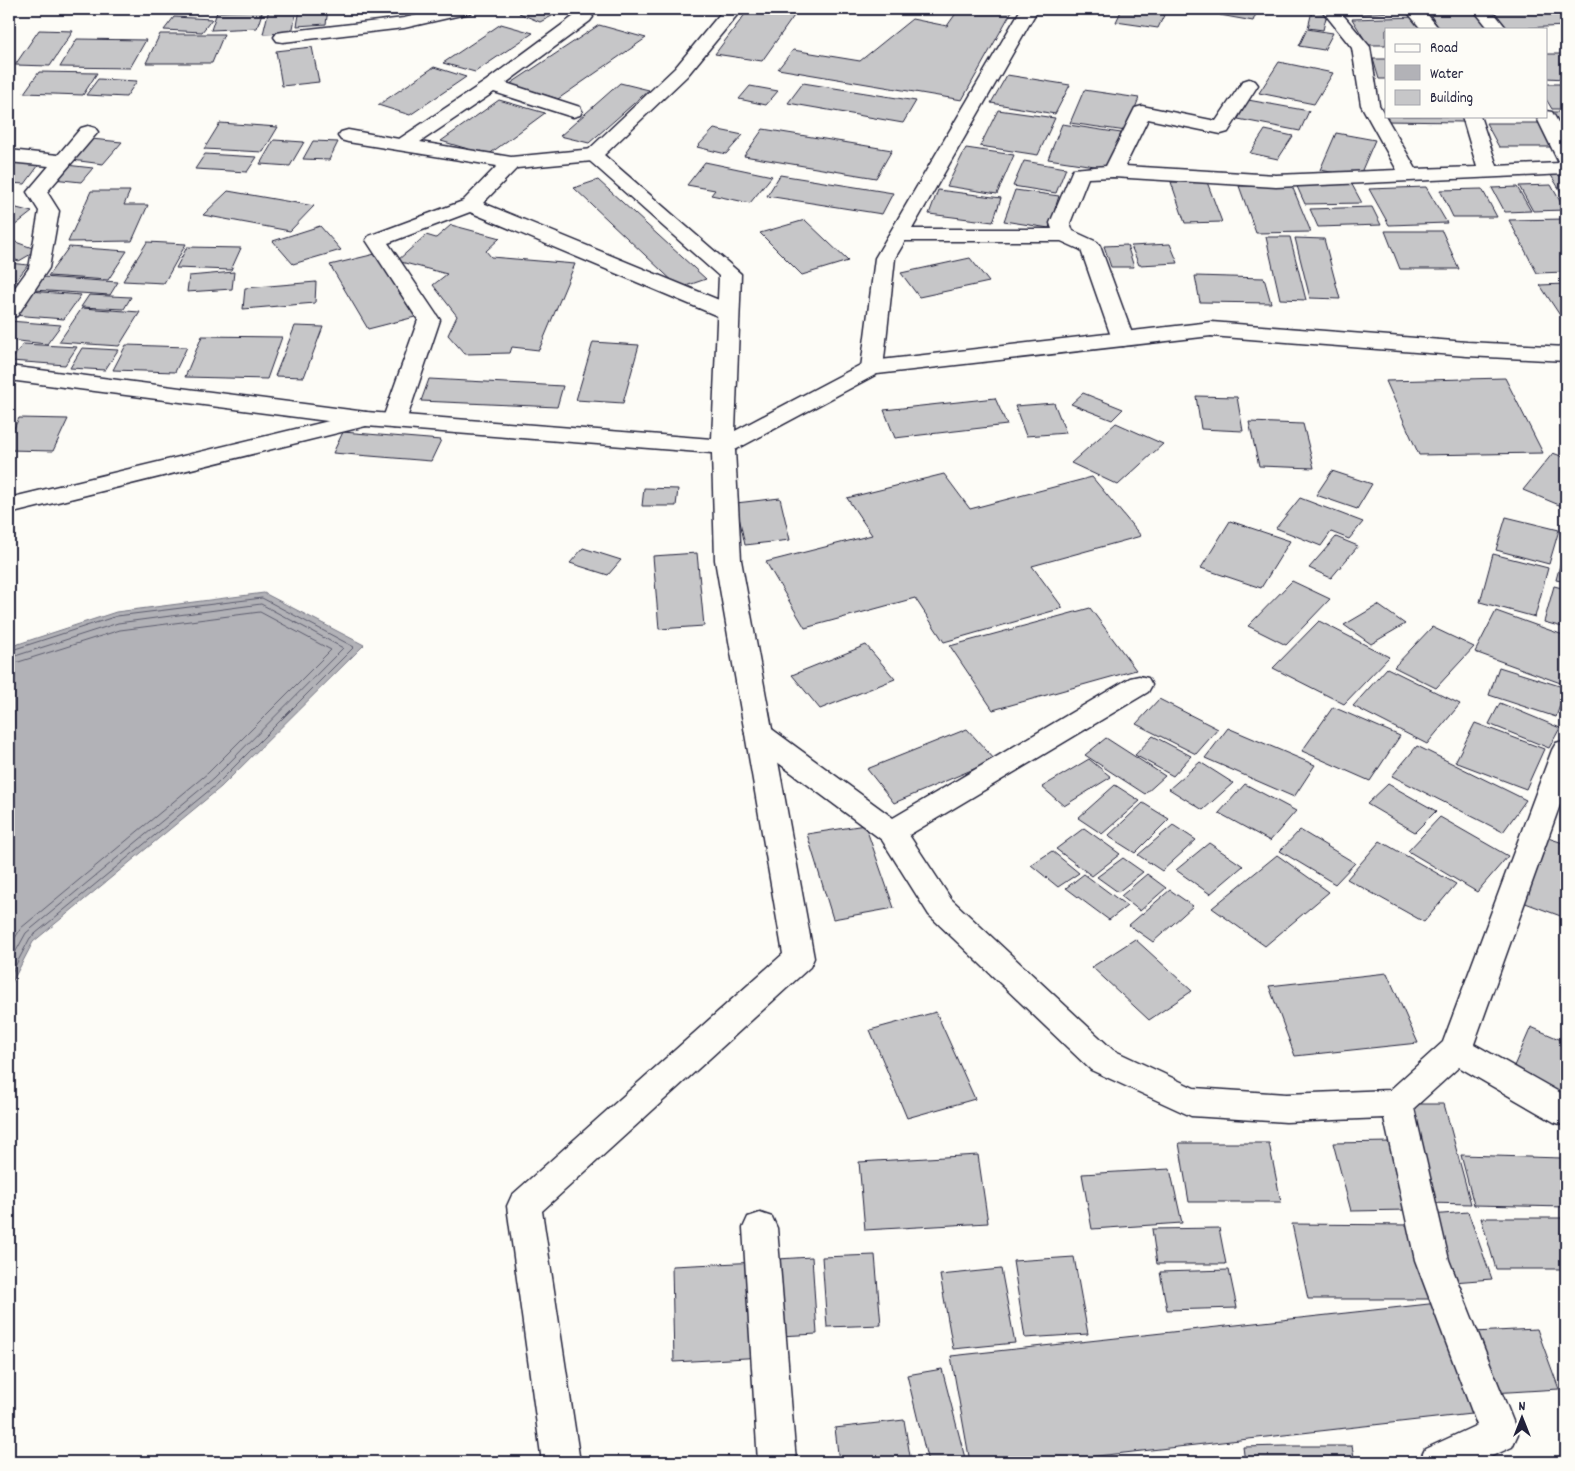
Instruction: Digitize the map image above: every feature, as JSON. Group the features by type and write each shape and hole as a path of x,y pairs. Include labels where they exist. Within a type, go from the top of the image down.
{"street":[{"path":"283,37 404,23 464,9"},
{"path":"348,136 511,163 593,155 681,72 733,9"},
{"path":"872,368 885,258 1029,9"},
{"path":"1329,9 1361,48 1370,105 1410,175"},
{"path":"1414,9 1429,28"},
{"path":"1482,9 1497,28"},
{"path":"403,145 492,84 584,16"},
{"path":"492,84 572,111"},
{"path":"1113,171 1142,112 1221,128 1249,85"},
{"path":"1472,118 1489,172"},
{"path":"1546,118 1566,159"},
{"path":"9,311 39,268 49,211 37,192 88,132"},
{"path":"561,1462 524,1206 798,958 728,560 723,447 730,274 593,155"},
{"path":"9,156 63,161"},
{"path":"394,421 429,320 376,240 470,205 511,163"},
{"path":"1064,235 1060,223 1080,173 1113,171 1276,181 1566,168"},
{"path":"470,205 728,312"},
{"path":"898,235 1064,235 1090,246 1123,339"},
{"path":"9,373 366,419 723,447 872,368 1211,329 1467,349 1566,354"},
{"path":"9,506 366,419"},
{"path":"892,832 1139,685"},
{"path":"759,734 892,832 940,907 1102,1060 1192,1102 1286,1108 1397,1104 1456,1050 1566,750"},
{"path":"1456,1050 1566,1112"},
{"path":"1397,1104 1432,1260 1499,1434 1438,1462"},
{"path":"760,1228 778,1462"}],"water":[{"path":"264,593 364,645 221,787 33,942 9,988 9,647 116,612"}],"building":[{"path":"269,9 297,9 292,33 263,34"},
{"path":"300,9 328,9 326,24 297,26"},
{"path":"529,9 566,9 540,22 519,13"},
{"path":"571,9 607,9 606,12 571,13"},
{"path":"749,9 768,9 796,13 762,61 715,54"},
{"path":"959,9 1013,9 962,100 778,69 793,50 860,61 912,19 947,26"},
{"path":"1122,9 1167,9 1158,28 1116,22"},
{"path":"1223,9 1258,9 1253,21 1220,15"},
{"path":"1341,9 1404,9 1406,11 1346,15"},
{"path":"1427,9 1480,9 1492,28 1438,28"},
{"path":"1488,9 1560,9 1566,17 1566,26 1503,28"},
{"path":"263,10 257,28 211,30 217,12"},
{"path":"1312,11 1327,13 1323,30 1308,28"},
{"path":"174,17 212,19 202,32 164,30"},
{"path":"1417,17 1423,28 1385,28 1385,45 1368,45 1352,19"},
{"path":"501,24 533,33 475,72 443,63"},
{"path":"599,25 646,38 558,99 510,84"},
{"path":"1307,29 1333,33 1324,50 1299,46"},
{"path":"39,30 73,31 50,66 15,65"},
{"path":"160,34 224,34 212,63 146,63"},
{"path":"77,39 146,40 130,68 60,67"},
{"path":"312,47 319,82 282,86 276,51"},
{"path":"1548,54 1564,54 1566,57 1566,79 1548,78"},
{"path":"1373,59 1385,59 1385,79 1379,79"},
{"path":"1279,62 1333,73 1314,104 1259,93"},
{"path":"434,67 466,77 410,115 378,105"},
{"path":"39,72 97,73 83,95 24,93"},
{"path":"1007,75 1070,85 1055,114 991,103"},
{"path":"98,79 137,81 126,97 86,95"},
{"path":"620,83 649,90 589,143 560,136"},
{"path":"803,83 916,101 903,123 788,103"},
{"path":"1548,84 1566,84 1566,109 1552,109 1548,102"},
{"path":"750,86 778,91 766,105 739,99"},
{"path":"1084,90 1139,98 1126,131 1070,123"},
{"path":"499,100 545,113 488,155 441,141"},
{"path":"1248,100 1309,111 1300,131 1238,119"},
{"path":"1379,108 1385,108 1385,118 1461,118 1463,122 1384,121"},
{"path":"998,110 1055,118 1038,155 980,146"},
{"path":"1551,112 1566,112 1566,126 1559,126"},
{"path":"220,123 278,127 263,152 204,149"},
{"path":"1486,123 1542,123 1556,147 1499,147"},
{"path":"1062,124 1121,133 1108,168 1048,159"},
{"path":"714,129 743,135 726,154 697,147"},
{"path":"763,129 892,150 876,178 744,156"},
{"path":"1265,130 1293,136 1278,159 1250,153"},
{"path":"1336,133 1375,140 1359,177 1320,170"},
{"path":"91,139 122,142 103,164 72,160"},
{"path":"274,140 304,142 290,166 260,164"},
{"path":"313,141 338,142 329,160 303,159"},
{"path":"966,148 1014,155 997,194 947,186"},
{"path":"205,154 257,157 247,172 195,169"},
{"path":"9,160 41,162 25,184 9,183"},
{"path":"1024,161 1066,168 1056,193 1013,186"},
{"path":"705,162 772,176 750,203 711,195 715,190 687,185"},
{"path":"66,165 93,168 81,182 53,179"},
{"path":"1566,171 1566,200 1549,172"},
{"path":"780,175 893,193 882,214 767,196"},
{"path":"598,180 706,279 680,288 574,188"},
{"path":"1350,181 1362,203 1305,204 1295,182"},
{"path":"1171,182 1207,182 1222,222 1185,223"},
{"path":"1551,185 1565,210 1533,211 1519,186"},
{"path":"1239,186 1292,186 1311,232 1256,233"},
{"path":"1426,187 1447,223 1389,225 1369,189"},
{"path":"1517,187 1531,211 1505,212 1492,188"},
{"path":"1482,189 1497,217 1453,217 1440,190"},
{"path":"938,190 1001,198 993,222 929,214"},
{"path":"1015,190 1059,196 1049,228 1004,221"},
{"path":"91,191 130,191 124,205 148,205 132,241 68,242"},
{"path":"228,191 314,206 290,231 203,215"},
{"path":"9,206 32,212 9,230"},
{"path":"1372,207 1381,225 1318,227 1310,209"},
{"path":"1566,219 1566,272 1537,273 1509,220"},
{"path":"805,220 848,261 802,275 760,233"},
{"path":"451,225 500,238 486,251 491,257 575,264 539,350 512,347 510,353 465,354 448,335 457,316 433,285 447,274 397,261 426,235 436,238"},
{"path":"320,226 341,250 293,264 273,241"},
{"path":"1385,231 1442,231 1459,269 1400,269"},
{"path":"1266,237 1290,237 1306,300 1280,299"},
{"path":"1295,238 1324,239 1340,299 1310,298"},
{"path":"10,240 38,250 19,261 9,258"},
{"path":"147,242 186,244 164,283 123,281"},
{"path":"1170,244 1178,263 1139,265 1131,246"},
{"path":"1127,245 1134,267 1111,267 1104,246"},
{"path":"69,247 127,251 108,280 48,276"},
{"path":"187,247 241,248 231,270 176,268"},
{"path":"375,254 415,317 368,329 330,265"},
{"path":"970,258 989,282 919,297 901,273"},
{"path":"9,263 28,265 17,279 9,278"},
{"path":"234,272 232,289 187,292 189,276"},
{"path":"1195,276 1264,278 1271,303 1200,302"},
{"path":"42,277 118,282 110,295 33,290"},
{"path":"9,281 21,282 9,300"},
{"path":"316,282 315,303 243,309 245,288"},
{"path":"1566,284 1566,323 1565,323 1540,285"},
{"path":"30,291 81,295 64,319 13,315"},
{"path":"89,295 131,297 124,309 81,307"},
{"path":"82,308 140,312 119,346 59,342"},
{"path":"9,321 61,325 47,344 9,340"},
{"path":"295,326 323,327 304,377 275,376"},
{"path":"202,336 282,337 267,379 185,377"},
{"path":"593,342 639,345 623,403 576,400"},
{"path":"23,344 77,347 65,365 11,361"},
{"path":"126,345 187,347 175,372 113,370"},
{"path":"82,348 118,350 105,370 70,368"},
{"path":"1505,378 1543,453 1419,455 1386,381"},
{"path":"429,379 563,386 557,407 421,401"},
{"path":"1083,393 1123,409 1112,420 1071,404"},
{"path":"1196,396 1237,397 1243,431 1201,429"},
{"path":"995,398 1007,425 895,438 884,410"},
{"path":"1054,403 1066,433 1026,436 1015,406"},
{"path":"19,418 68,419 53,451 9,450 9,438"},
{"path":"1249,422 1303,424 1314,468 1259,466"},
{"path":"1116,423 1163,444 1118,485 1071,463"},
{"path":"343,432 441,440 431,461 333,453"},
{"path":"1553,453 1566,458 1566,504 1564,507 1523,490"},
{"path":"1332,471 1372,484 1357,509 1316,495"},
{"path":"944,474 970,509 1092,477 1141,536 1032,566 1063,608 944,642 915,598 805,628 766,562 872,535 847,498"},
{"path":"644,488 678,489 676,506 642,506"},
{"path":"780,498 790,540 745,545 736,503"},
{"path":"1300,498 1363,522 1349,539 1331,532 1321,546 1276,528"},
{"path":"1506,517 1559,530 1549,564 1496,550"},
{"path":"1230,521 1290,541 1261,588 1201,568"},
{"path":"1336,537 1358,546 1331,578 1309,568"},
{"path":"1566,542 1566,582 1556,580"},
{"path":"583,548 621,560 608,575 570,563"},
{"path":"697,553 704,626 659,629 653,556"},
{"path":"1493,554 1548,568 1535,617 1480,602"},
{"path":"1292,581 1330,599 1286,645 1248,626"},
{"path":"1554,586 1566,589 1566,628 1544,622"},
{"path":"1378,605 1405,624 1371,644 1344,625"},
{"path":"1090,608 1136,670 993,710 950,646"},
{"path":"1496,611 1566,636 1566,685 1475,652"},
{"path":"1319,621 1389,657 1344,704 1273,668"},
{"path":"1432,627 1474,647 1436,688 1394,667"},
{"path":"866,645 895,679 820,709 792,675"},
{"path":"1499,667 1566,688 1556,717 1489,695"},
{"path":"1387,668 1460,704 1427,744 1353,706"},
{"path":"1159,699 1218,729 1196,754 1136,724"},
{"path":"1500,703 1560,728 1549,748 1489,724"},
{"path":"1333,707 1400,736 1370,781 1302,751"},
{"path":"1475,723 1544,749 1526,789 1455,762"},
{"path":"1228,728 1315,765 1294,797 1205,758"},
{"path":"967,729 995,760 894,803 867,769"},
{"path":"1153,736 1191,756 1173,776 1135,755"},
{"path":"1106,738 1165,776 1145,794 1085,755"},
{"path":"1417,746 1526,800 1503,832 1392,776"},
{"path":"1089,759 1111,777 1064,806 1042,787"},
{"path":"1200,762 1233,783 1203,810 1169,789"},
{"path":"1245,784 1296,811 1270,841 1219,813"},
{"path":"1388,784 1436,811 1415,832 1367,804"},
{"path":"1115,785 1140,801 1102,834 1078,818"},
{"path":"1143,803 1169,819 1135,853 1108,836"},
{"path":"1440,817 1508,856 1477,892 1408,851"},
{"path":"865,825 894,908 833,919 807,834"},
{"path":"1173,825 1196,840 1162,871 1138,855"},
{"path":"1084,828 1120,854 1092,876 1056,849"},
{"path":"1300,830 1355,863 1335,884 1280,851"},
{"path":"1542,836 1566,844 1566,918 1520,901"},
{"path":"1380,841 1456,884 1424,922 1347,879"},
{"path":"1209,843 1243,866 1210,894 1176,870"},
{"path":"1052,851 1079,873 1058,887 1031,865"},
{"path":"1277,855 1329,892 1265,946 1212,908"},
{"path":"1123,858 1143,872 1118,892 1097,877"},
{"path":"1084,874 1127,906 1109,920 1066,888"},
{"path":"1147,874 1166,888 1140,911 1121,896"},
{"path":"1170,890 1193,906 1153,942 1129,925"},
{"path":"1135,939 1192,991 1149,1020 1092,967"},
{"path":"1387,973 1418,1043 1295,1056 1269,986"},
{"path":"936,1012 975,1099 907,1118 870,1030"},
{"path":"1531,1027 1566,1042 1566,1097 1511,1073"},
{"path":"1403,1104 1444,1104 1471,1204 1426,1203"},
{"path":"1391,1142 1409,1210 1351,1211 1333,1143"},
{"path":"1179,1143 1269,1143 1281,1202 1189,1202"},
{"path":"978,1155 988,1223 865,1230 859,1162"},
{"path":"1461,1155 1561,1158 1566,1178 1566,1207 1474,1205"},
{"path":"1170,1169 1182,1223 1092,1229 1082,1174"},
{"path":"1468,1212 1492,1279 1453,1282 1430,1215"},
{"path":"1481,1218 1566,1218 1566,1269 1496,1269"},
{"path":"1292,1224 1412,1225 1431,1299 1308,1299"},
{"path":"1219,1228 1226,1264 1157,1264 1152,1229"},
{"path":"875,1255 881,1325 827,1327 822,1257"},
{"path":"812,1257 817,1334 780,1336 777,1259"},
{"path":"1074,1257 1088,1334 1025,1338 1013,1261"},
{"path":"759,1262 764,1357 674,1362 672,1266"},
{"path":"1001,1269 1015,1343 953,1349 940,1275"},
{"path":"1229,1270 1237,1308 1167,1310 1160,1272"},
{"path":"1438,1303 1480,1413 1044,1462 970,1462 951,1356"},
{"path":"1537,1329 1559,1389 1492,1393 1473,1332"},
{"path":"942,1369 966,1462 928,1462 907,1375"},
{"path":"904,1420 911,1462 839,1462 835,1428"},
{"path":"1352,1446 1355,1462 1245,1462 1243,1447"}]}
